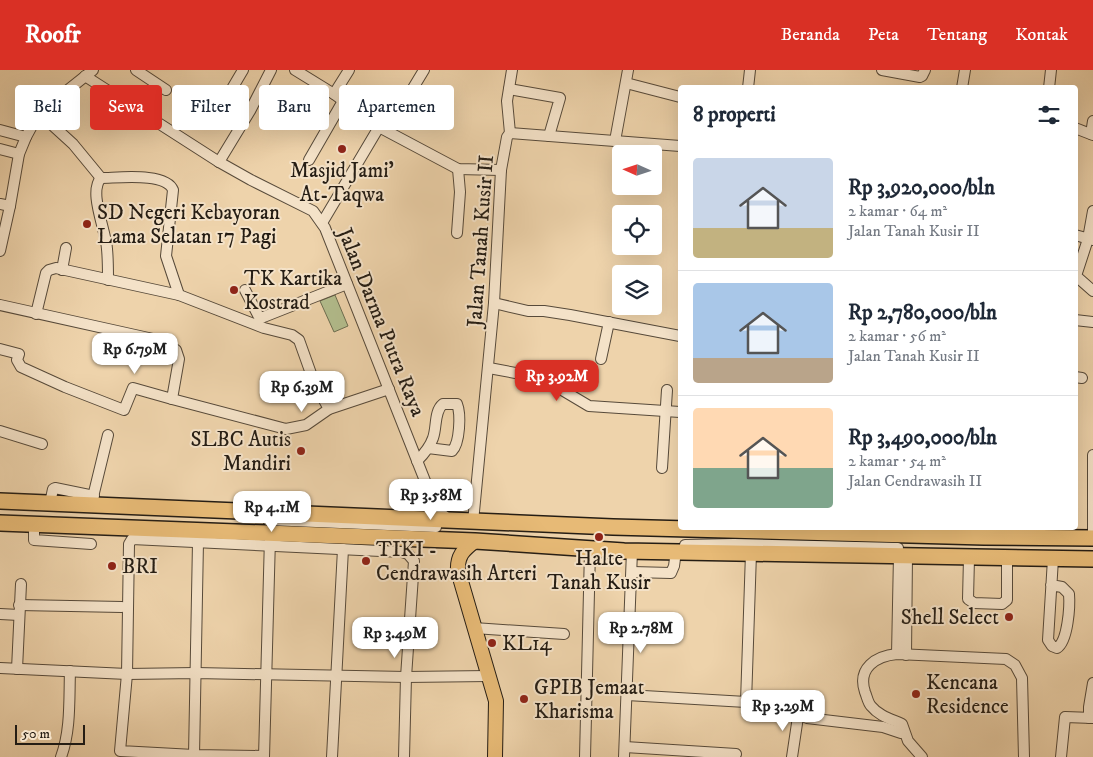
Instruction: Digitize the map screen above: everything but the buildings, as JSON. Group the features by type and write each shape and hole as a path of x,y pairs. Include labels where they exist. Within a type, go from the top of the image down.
{"highway":[{"path":"0,501 50,503 92,500 422,520 678,528"},
{"path":"0,523 402,545 475,541 590,550 1093,559"},
{"path":"769,530 1058,533 1093,538"}],"main road":[{"path":"475,541 463,550 458,562 460,580 496,701 495,757"}],"street":[{"path":"136,70 166,90"},
{"path":"234,85 243,70"},
{"path":"219,162 271,70"},
{"path":"295,70 339,98"},
{"path":"334,94 349,70"},
{"path":"415,85 424,70"},
{"path":"510,133 507,101 512,70"},
{"path":"615,141 628,70"},
{"path":"748,85 750,70"},
{"path":"882,70 920,77 925,70"},
{"path":"962,85 965,70"},
{"path":"1049,85 1051,70"},
{"path":"74,85 89,73"},
{"name":"Jalan Darma Putra Raya","path":"89,73 219,162 314,211 322,223 433,501 442,514 451,521"},
{"path":"626,83 678,96"},
{"path":"509,89 560,98 549,136"},
{"path":"309,160 339,108"},
{"path":"1078,129 1092,134 1093,121"},
{"path":"0,130 26,137"},
{"path":"0,251 5,205 19,154 30,130"},
{"path":"58,130 73,144 101,178"},
{"path":"322,223 377,130"},
{"path":"385,130 458,169 501,170"},
{"name":"Jalan Tanah Kusir II","path":"473,522 489,368 501,170 507,137 510,133 678,146"},
{"path":"0,149 19,154"},
{"path":"457,233 460,192 458,169"},
{"path":"101,178 97,184 97,208 106,241 108,280"},
{"path":"101,178 153,178 171,185 173,190 166,256 179,295"},
{"path":"1078,271 1090,239 1093,211"},
{"path":"62,270 66,248"},
{"path":"36,314 46,273 56,268 179,295 264,328 295,336 299,340 314,382 330,409"},
{"path":"1078,278 1093,291"},
{"path":"245,290 261,318 347,284"},
{"path":"494,303 528,311 541,311 609,322 675,336"},
{"path":"0,305 162,341 176,350 179,359 172,399"},
{"path":"1078,320 1093,322"},
{"path":"601,359 609,322"},
{"path":"0,349 19,354 17,360 21,367 65,387 124,410 133,388 286,429 306,425 330,409 389,389"},
{"path":"489,368 542,378 589,406 678,412"},
{"path":"662,468 667,390"},
{"path":"417,461 428,448 433,437 439,408 443,404 457,404 460,414 456,447 452,451 428,448"},
{"path":"0,431 42,444"},
{"path":"92,500 108,435"},
{"path":"1093,455 1093,538"},
{"path":"422,520 429,512 433,501"},
{"path":"0,506 46,510 408,526 777,538 1093,545"},
{"path":"0,516 416,532 625,546 734,544 1093,552"},
{"path":"34,525 34,540 91,544"},
{"path":"270,539 264,756 120,751 126,674 130,540 198,542 270,539 343,549 355,543"},
{"path":"194,755 198,542"},
{"path":"402,545 414,561 406,677 404,757"},
{"path":"332,757 343,549"},
{"path":"585,757 590,550"},
{"path":"632,551 624,752 736,754"},
{"path":"632,572 671,572 674,566 676,551"},
{"path":"746,702 751,553"},
{"path":"902,654 903,555"},
{"path":"969,558 968,599 974,603 1002,604 1007,600 1007,558"},
{"path":"1051,585 1062,587 1070,594 1063,641 1057,648 1052,646 1048,640 1051,585 1053,559"},
{"path":"17,669 21,584"},
{"path":"0,614 19,610 122,606"},
{"path":"474,628 564,634"},
{"path":"922,757 908,741 902,724 880,714 870,705 862,683 867,668 885,655 902,654 1006,659 1015,665 1022,678 1024,757"},
{"path":"0,668 126,674 489,676"},
{"path":"61,757 68,726 70,671"},
{"path":"1061,757 1064,718 1065,716 1091,718 1093,683"},
{"path":"627,694 746,702 766,699 799,710 807,718 883,727 901,733"},
{"path":"792,757 799,710"}],"green space":[{"path":"335,295 348,326 334,332 320,301"}],"place":[{"name":"Masjid Jami' At-Taqwa","path":"342,149"},
{"name":"SD Negeri Kebayoran Lama Selatan 17 Pagi","path":"87,224"},
{"name":"TK Kartika Kostrad","path":"234,290"},
{"name":"SLBC Autis Mandiri","path":"301,451"},
{"name":"Halte Tanah Kusir","path":"599,537"},
{"name":"TIKI - Cendrawasih Arteri","path":"366,561"},
{"name":"BRI","path":"112,566"},
{"name":"Shell Select","path":"1009,617"},
{"name":"KL14","path":"492,643"},
{"name":"Kencana Residence","path":"916,694"},
{"name":"GPIB Jemaat Kharisma","path":"524,699"}]}
